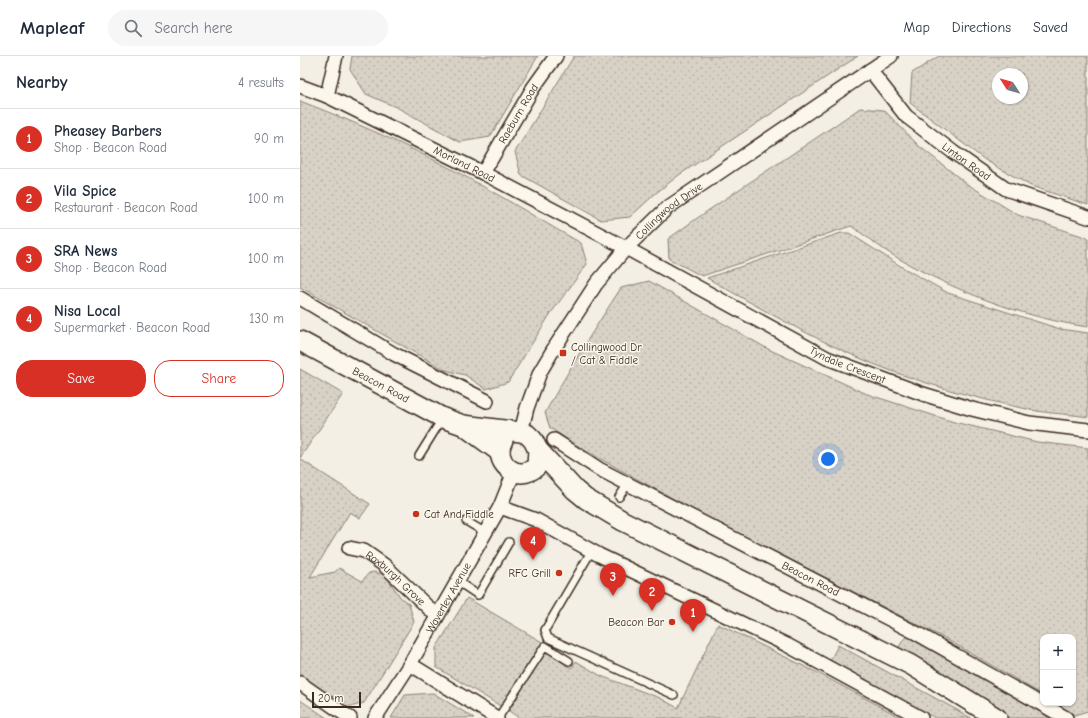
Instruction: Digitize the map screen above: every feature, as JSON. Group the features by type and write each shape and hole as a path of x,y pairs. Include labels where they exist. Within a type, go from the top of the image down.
{"main road":[{"name":"Beacon Road","path":"300,341 443,418 462,425 517,431 530,436 538,450 575,490 586,499 623,521 911,665 997,718"},
{"name":"Beacon Road","path":"462,425 500,452 503,462 522,472 575,490"},
{"path":"500,452 501,444 505,436 517,431"},
{"path":"522,472 537,466 538,450"}],"street":[{"path":"327,96 336,56"},
{"name":"Raeburn Road","path":"483,173 533,88 556,56"},
{"name":"Collingwood Drive","path":"517,431 540,372 553,350 596,284 626,248 667,208 891,56"},
{"name":"Linton Road","path":"870,70 906,116 953,152 1006,189 1088,217"},
{"name":"Morland Road","path":"300,86 327,96 483,173 626,248"},
{"name":"Tyndale Crescent","path":"626,248 827,358 923,394 972,409 1029,423 1088,430"},
{"path":"300,298 393,358 487,401"},
{"name":"Beacon Road","path":"554,440 599,469 918,634 1066,718"},
{"name":"Waverley Avenue","path":"375,718 410,664 500,507 522,472"},
{"path":"500,507 536,520 701,605 787,645 921,718"},
{"name":"Roxburgh Grove","path":"349,548 364,551 384,565 437,616"},
{"path":"410,664 497,718"},
{"path":"300,683 350,718"}],"lane":[{"path":"419,456 443,418"},
{"path":"619,497 628,484"},
{"path":"466,522 486,533"},
{"path":"457,581 478,595 509,542"},
{"path":"592,550 545,630 548,638 674,695"},
{"path":"497,718 544,646 569,661"}],"shaded area":[{"path":"352,56 538,56 490,137 460,142 398,108 366,94 350,69"},
{"path":"574,56 858,56 679,175 656,193 630,217 601,220 521,175 515,152"},
{"path":"939,56 1088,56 1088,205 1031,186 985,160 910,103 912,73"},
{"path":"300,101 416,151 462,175 581,243 587,264 551,313 508,382 486,389 465,375 445,370 300,287"},
{"path":"860,108 884,110 919,146 967,184 1018,215 1088,238 1088,327 1064,323 1014,310 964,291 941,281 896,257 851,226 702,276 669,259 668,239"},
{"path":"841,233 849,233 902,267 948,293 1060,329 1088,333 1088,417 1043,412 1002,404 949,390 897,373 824,342 707,278"},
{"path":"649,281 768,349 867,394 954,422 1037,442 1088,448 1088,711 1074,715 1060,706 1076,706 1076,634 1040,634 1040,693 946,639 699,513 579,447 550,428 545,413 582,349 621,288"},
{"path":"300,369 343,394 300,458"},
{"path":"300,459 370,504 360,518 350,512 310,577 335,572 339,568 362,581 369,573 374,572 385,575 401,598 409,604 414,622 364,703 347,708 300,675"},
{"path":"467,598 542,642 502,707 436,667 436,648"},
{"path":"718,624 818,673 902,718 519,718 509,711 541,657 547,652 571,668 576,661 601,676 660,698 678,708"},
{"path":"906,636 1011,694 1050,718 1009,718 966,691 895,653"},
{"path":"838,645 971,718 935,718 830,661"},
{"path":"433,693 474,718 391,718 405,695"},
{"path":"300,700 327,718 300,718"}],"place":[{"name":"Collingwood Dr / Cat & Fiddle","path":"563,353"},
{"name":"Cat And Fiddle","path":"416,514"},
{"name":"Nisa Local","path":"533,560"},
{"name":"RFC Grill","path":"559,573"},
{"name":"SRA News","path":"613,596"},
{"name":"Vila Spice","path":"652,611"},
{"name":"Beacon Bar","path":"672,622"},
{"name":"Pheasey Barbers","path":"693,632"}]}
